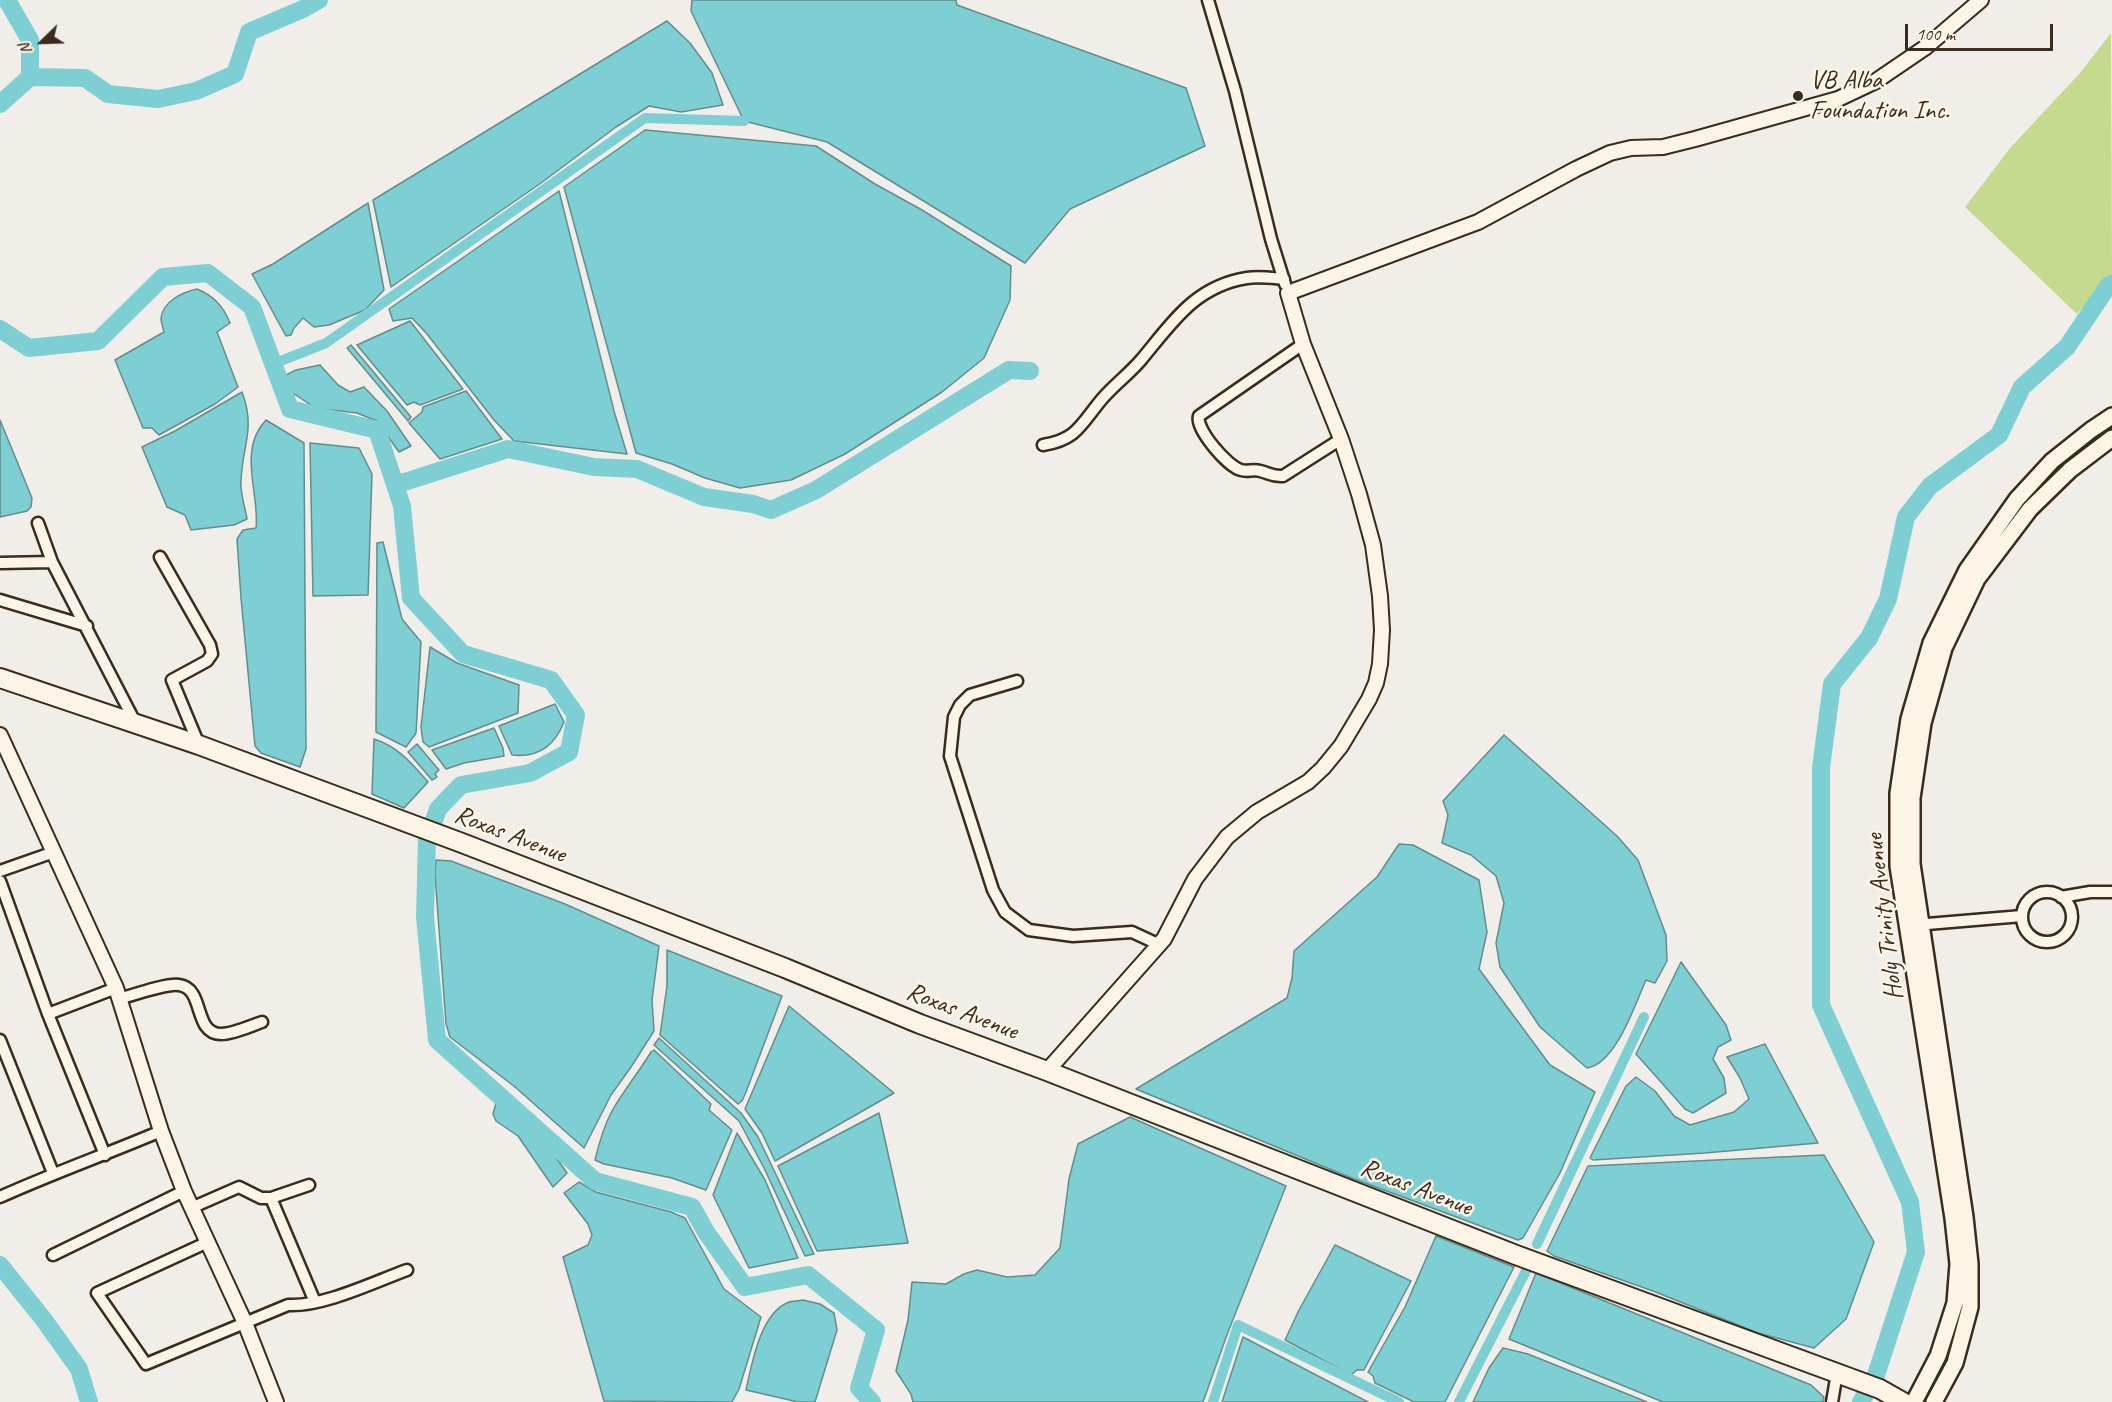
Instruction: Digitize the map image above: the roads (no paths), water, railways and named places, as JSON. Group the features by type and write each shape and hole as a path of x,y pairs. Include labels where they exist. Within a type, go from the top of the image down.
{"main road":[{"name":"Holy Trinity Avenue","path":"1934,1402 1955,1363 1970,1264 1965,1217 1914,925 1898,866 1898,793 1909,719 1931,643 1966,570 2018,499 2052,461 2112,416"},
{"name":"Holy Trinity Avenue","path":"1914,925 1912,798 1923,723 1944,648 1977,579 2030,509 2070,470 2112,438"},
{"name":"Roxas Avenue","path":"0,678 199,745 462,843 785,968 920,1024 1047,1071 1516,1255 1842,1374 1880,1389 1903,1402"},
{"name":"Holy Trinity Avenue","path":"1914,1402 1962,1305"}],"street":[{"path":"1047,1071 1160,945 1195,879 1210,857 1244,822 1308,782 1341,746 1369,699 1380,664 1382,630 1380,596 1373,545 1341,439 1304,344 1270,239 1235,91 1208,0"},
{"path":"1288,293 1478,222 1610,153 1631,148 1664,147 1838,99 1876,81 1926,47 1981,0"},
{"path":"1043,445 1060,442 1071,436 1107,393 1139,363 1172,321 1194,299 1215,287 1234,281 1249,278 1284,279"},
{"path":"1304,344 1198,416 1199,429 1222,456 1237,469 1259,470 1276,477 1283,476 1341,439"},
{"path":"38,523 52,562 136,724"},
{"path":"160,557 210,645 212,654 207,661 172,680 199,745"},
{"path":"0,564 52,562"},
{"path":"0,600 87,626"},
{"path":"1017,681 970,695 960,705 954,717 950,756 993,890 1005,912 1029,930 1073,936 1132,932 1160,945"},
{"path":"0,735 117,993 160,1131 191,1208 245,1323 276,1402"},
{"path":"0,871 54,852"},
{"path":"0,881 48,1014 105,1155"},
{"path":"2046,892 2061,897 2068,903 2072,921 2062,937 2045,942 2029,933 2022,916 2024,907 2034,896 2046,892"},
{"path":"2061,897 2090,892 2112,892"},
{"path":"1914,925 2022,916"},
{"path":"48,1014 117,993 176,984 189,988 207,1028 214,1033 223,1034 262,1023"},
{"path":"0,1040 53,1173"},
{"path":"0,1197 53,1173 105,1155 160,1131"},
{"path":"191,1208 239,1186 261,1198 272,1198 309,1185"},
{"path":"53,1255 184,1191"},
{"path":"272,1198 315,1302"},
{"path":"208,1242 97,1293 146,1364 288,1305 301,1306 315,1302 407,1270"},
{"path":"1832,1402 1842,1374"}],"water":[{"path":"692,0 956,0 957,5 1186,88 1205,146 1070,209 1025,263 827,142 744,121 691,11"},
{"path":"667,21 690,43 712,73 723,105 681,112 649,106 391,287 373,200"},
{"path":"645,130 816,146 1011,266 1010,300 984,358 942,392 845,454 791,480 740,488 636,453 564,187"},
{"path":"559,191 614,411 627,454 514,441 494,420 412,318 393,321 389,309"},
{"path":"368,203 384,290 365,310 329,325 314,327 303,318 291,335 286,336 252,274 273,264"},
{"path":"197,289 217,302 230,323 217,332 238,387 215,404 159,435 152,428 143,428 115,360 164,332 161,318 166,307 180,295"},
{"path":"410,321 463,389 420,405 414,402 407,405 357,345"},
{"path":"351,345 411,417 408,421 347,348"},
{"path":"320,365 338,385 350,392 364,387 387,411 411,446 399,452 377,421 357,413 315,408 293,393 284,376 296,370"},
{"path":"466,391 502,439 440,459 409,423 422,412 423,407"},
{"path":"242,392 248,417 241,486 247,519 234,525 191,530 185,515 167,507 142,447 175,431"},
{"path":"0,420 32,498 31,507 27,511 0,517"},
{"path":"266,420 304,443 306,749 300,767 261,753 255,746 237,539 243,530 256,528 251,458 257,432"},
{"path":"310,443 359,448 372,474 368,595 313,596"},
{"path":"383,542 402,619 421,642 416,733 406,747 376,732 377,543"},
{"path":"430,647 457,663 519,685 518,713 429,747 423,742 421,727"},
{"path":"555,704 564,722 556,737 538,752 512,755 499,726"},
{"path":"494,728 504,756 464,763 446,769 432,750"},
{"path":"1504,735 1617,836 1638,860 1666,935 1667,961 1655,983 1646,980 1616,1045 1597,1064 1587,1068 1540,1027 1500,967 1496,943 1504,903 1496,876 1471,855 1442,843 1448,815 1443,801"},
{"path":"374,739 398,751 428,782 404,808 372,794"},
{"path":"417,744 439,770 435,774 437,777 432,780 408,752"},
{"path":"1399,844 1413,845 1479,880 1487,932 1479,969 1550,1065 1595,1092 1560,1173 1523,1238 1518,1240 1349,1177 1136,1089 1287,998 1292,978 1294,951 1377,877"},
{"path":"436,860 451,861 565,904 659,946 652,1000 654,1031 611,1095 584,1148 515,1087 450,1037 446,1024 435,875"},
{"path":"667,950 782,996 746,1092 738,1104 660,1035 667,986"},
{"path":"1681,962 1726,1025 1731,1040 1718,1047 1713,1059 1724,1078 1726,1093 1693,1113 1685,1109 1636,1054"},
{"path":"789,1006 894,1093 775,1161 762,1133 745,1109"},
{"path":"659,1038 741,1113 758,1137 814,1254 805,1256 764,1168 739,1121 654,1045"},
{"path":"1765,1044 1818,1143 1705,1153 1593,1160 1590,1158 1626,1086 1636,1077 1655,1091 1674,1116 1690,1125 1734,1112 1749,1099 1727,1057"},
{"path":"654,1050 711,1104 709,1110 732,1130 706,1190 672,1178 604,1164 595,1160 612,1111"},
{"path":"496,1103 553,1153 567,1173 553,1187 518,1136 496,1121 493,1114"},
{"path":"879,1113 908,1243 817,1251 778,1166"},
{"path":"1130,1117 1286,1186 1203,1402 913,1402 911,1394 896,1371 908,1320 912,1282 946,1284 977,1270 1007,1277 1035,1275 1060,1248 1069,1179 1078,1144"},
{"path":"737,1133 765,1180 798,1258 749,1268 713,1195"},
{"path":"1824,1155 1874,1242 1846,1319 1814,1348 1758,1333 1653,1291 1554,1256 1547,1251 1588,1166"},
{"path":"579,1182 596,1192 671,1212 685,1218 724,1289 761,1317 739,1389 732,1402 604,1401 563,1257 588,1245 592,1235 588,1224 564,1193"},
{"path":"1436,1236 1514,1267 1445,1402 1414,1402 1375,1383 1373,1376 1368,1372 1405,1307"},
{"path":"1335,1245 1411,1281 1364,1370 1357,1370 1351,1375 1285,1340"},
{"path":"1536,1273 1811,1385 1824,1397 1823,1402 1663,1402 1509,1339"},
{"path":"803,1300 820,1304 834,1313 837,1330 815,1402 798,1402 746,1390 764,1328 779,1308 789,1302"},
{"path":"1243,1337 1368,1402 1222,1402"},
{"path":"1503,1348 1528,1354 1647,1402 1473,1402 1489,1368"}],"waterway":[{"path":"0,104 30,77 30,40 7,0"},
{"path":"30,77 85,78 108,94 158,99 196,91 235,74 249,32 319,0"},
{"path":"273,364 326,343 645,118 744,121"},
{"path":"0,329 29,348 98,341 163,277 208,273 252,307 290,409 377,430 402,506 411,598 463,654 551,680 576,715 569,752 530,773 461,785 438,809 432,826"},
{"path":"1861,1402 1876,1375 1916,1252 1910,1202 1821,1005 1821,768 1832,684 1869,638 1888,599 1906,517 1930,486 1999,435 2022,387 2067,347 2108,286 2112,284"},
{"path":"395,485 508,449 594,467 637,469 704,497 753,504 771,510 816,490 1009,370 1030,371"},
{"path":"427,838 425,917 437,1040 595,1181 692,1207 706,1232 745,1287 808,1275 876,1330 859,1388 872,1402"},
{"path":"1537,1244 1644,1017"},
{"path":"0,1265 79,1369 89,1402"},
{"path":"1459,1402 1527,1269"},
{"path":"1213,1402 1238,1325 1399,1402"}],"place":[{"name":"VB Alba Foundation Inc.","path":"1798,96"}]}
